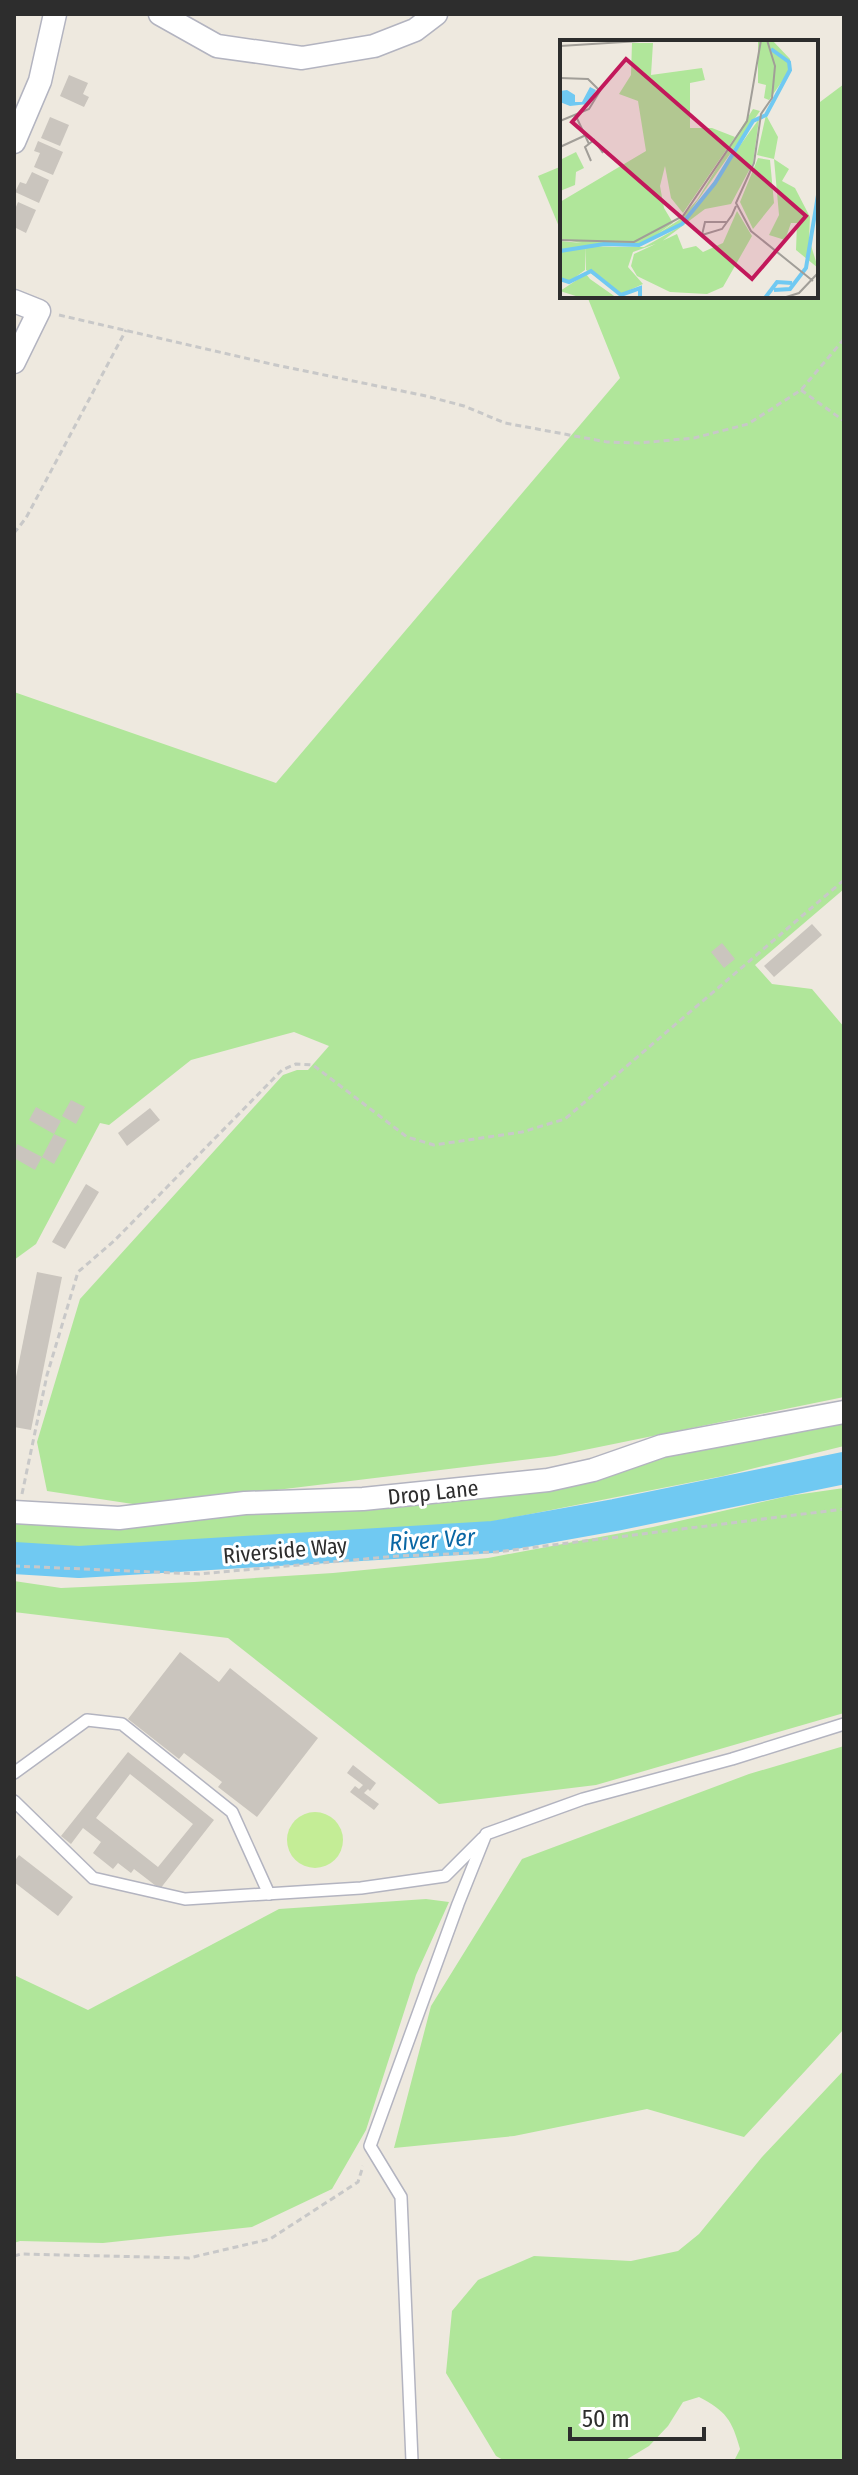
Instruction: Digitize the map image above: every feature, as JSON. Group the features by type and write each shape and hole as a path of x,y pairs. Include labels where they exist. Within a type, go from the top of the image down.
{"street":[{"path":"14,142 40,81 55,14"},
{"path":"160,14 217,46 302,58 374,46 415,30 436,14"},
{"path":"14,301 39,311 14,362"},
{"name":"Drop Lane","path":"16,1512 119,1518 245,1503 363,1499 548,1480 593,1470 662,1446 844,1412"}],"lane":[{"path":"14,1773 87,1720 122,1724 232,1812 269,1894"},
{"path":"14,1801 93,1878 185,1899 361,1888 445,1876 486,1834 583,1799 732,1759 844,1724"},
{"path":"412,2461 401,2197 370,2146 486,1834"}],"path":[{"path":"39,311 426,396 464,406 505,423 607,442 639,443 694,438 748,424 801,390 844,339"},
{"path":"14,533 26,518 126,330"},
{"path":"801,390 844,421"},
{"path":"16,1512 47,1375 78,1272 114,1241 282,1070 296,1064 313,1065 407,1137 434,1145 522,1132 565,1119 844,880"},
{"name":"Riverside Way","path":"14,1566 199,1574 398,1556 496,1552 844,1509"},
{"path":"14,2256 189,2258 270,2239 358,2182 370,2146"}],"green space":[{"path":"844,84 844,889 755,965 772,984 812,989 844,1027 844,1397 555,1456 146,1506 47,1491 37,1442 80,1299 283,1075 308,1070 329,1046 294,1032 191,1060 109,1125 100,1123 36,1244 14,1260 14,692 276,783 620,378 588,298 818,298 818,104"},
{"path":"560,167 560,229 538,176"},
{"path":"844,1421 844,1446 723,1476 490,1522 304,1535 177,1550 14,1554 14,1516 406,1503"},
{"path":"844,1488 844,1713 596,1785 439,1804 228,1638 14,1612 14,1581 61,1588 194,1582 488,1558 653,1527 788,1496"},
{"path":"844,1746 844,2029 744,2137 647,2109 514,2136 394,2148 431,2006 522,1859 749,1774"},
{"path":"315,1812 335,1820 343,1840 335,1860 315,1868 295,1860 287,1840 295,1820"},
{"path":"426,1899 449,1902 416,1975 366,2130 332,2189 252,2227 103,2243 14,2243 14,1975 88,2010 279,1909"},
{"path":"844,2070 844,2461 734,2461 740,2449 731,2423 716,2407 699,2397 683,2402 668,2426 649,2446 624,2461 505,2461 496,2456 446,2373 452,2311 478,2280 534,2256 631,2261 678,2251 699,2234 762,2157"}],"building":[{"path":"69,75 88,83 83,94 89,97 84,107 60,96"},
{"path":"50,117 69,125 60,146 41,138"},
{"path":"38,141 63,152 53,175 34,167 40,153 34,151"},
{"path":"32,172 49,180 39,203 15,192 20,182 26,184"},
{"path":"18,202 36,210 26,233 14,227"},
{"path":"812,924 822,935 774,977 764,966"},
{"path":"722,943 735,959 724,968 711,952"},
{"path":"71,1100 85,1107 76,1124 62,1116"},
{"path":"36,1107 61,1121 54,1134 29,1120"},
{"path":"150,1108 160,1120 127,1146 118,1133"},
{"path":"54,1134 67,1140 54,1164 42,1157"},
{"path":"17,1144 42,1157 35,1170 14,1158"},
{"path":"86,1184 99,1192 65,1249 52,1242"},
{"path":"37,1272 62,1277 31,1430 14,1427 14,1387"},
{"path":"180,1652 219,1682 230,1668 318,1738 257,1817 218,1787 222,1782 184,1753 179,1759 128,1719"},
{"path":"128,1752 214,1820 160,1889 134,1869 131,1873 118,1863 113,1869 93,1853 101,1842 83,1828 71,1844 61,1836","holes":["130,1774 193,1824 158,1867 96,1818"]},
{"path":"353,1765 376,1783 364,1793 379,1804 374,1810 350,1792 355,1786 359,1789 363,1785 347,1773"},
{"path":"19,1855 73,1897 58,1916 14,1882 14,1862"}],"waterway":[{"name":"River Ver","path":"14,1558 79,1562 493,1537 844,1468"}]}
